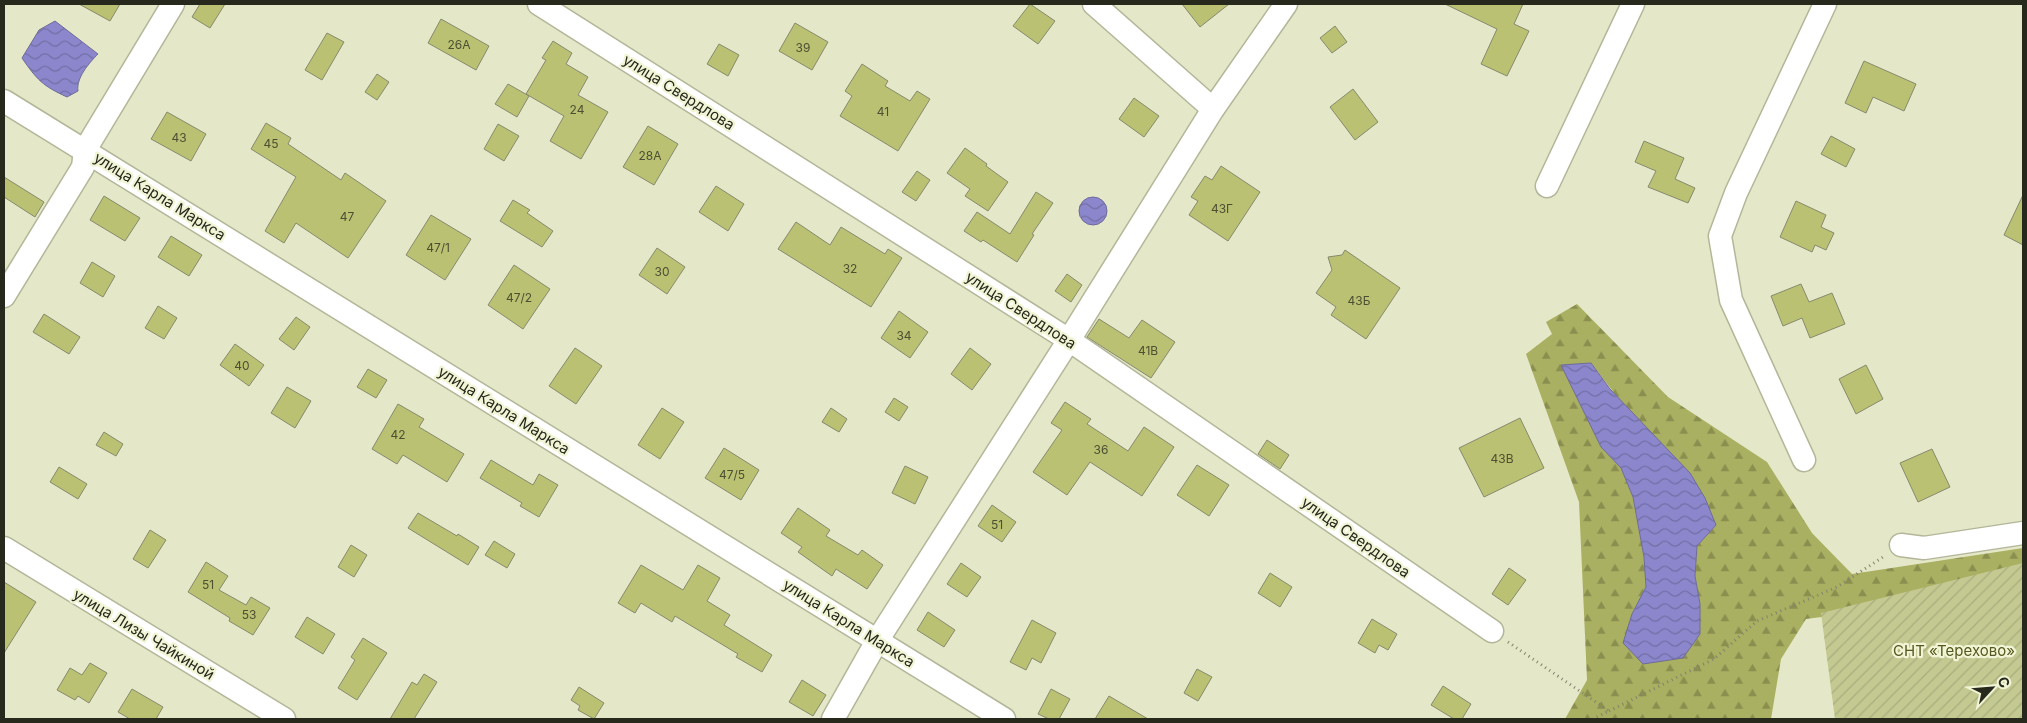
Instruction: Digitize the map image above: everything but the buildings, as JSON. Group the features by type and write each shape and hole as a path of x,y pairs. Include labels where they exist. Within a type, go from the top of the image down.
{"street":[{"path":"4,296 83,167 85,150 173,4"},
{"name":"улица Свердлова","path":"539,4 1069,340 1492,631"},
{"path":"1094,4 1213,109"},
{"path":"833,719 877,641 1069,340 1213,109 1286,4"},
{"path":"1547,186 1633,4"},
{"path":"1804,460 1732,300 1720,236 1736,193 1825,4"},
{"name":"улица Карла Маркса","path":"4,101 1004,719"},
{"path":"1901,545 1924,548 2023,533"},
{"name":"улица Лизы Чайкиной","path":"4,548 284,719"}],"path":[{"path":"1593,719 1714,659 1756,621 1837,588 1901,545"},
{"path":"1492,631 1609,711"}],"green space":[{"path":"1577,304 1668,397 1767,462 1812,533 1852,574 2023,548 2023,591 1806,619 1781,659 1771,719 1565,719 1587,680 1579,502 1526,354 1552,334 1546,322","holes":["1591,363 1716,525 1697,546 1695,576 1700,604 1632,614 1646,587 1644,557 1633,497 1621,468 1601,447 1562,366"]},
{"name":"СНТ «Терехово»","path":"2023,563 2023,718 1835,719 1821,613"}],"water":[{"path":"55,21 98,54 81,76 78,91 67,97 41,82 22,58 39,30"},
{"path":"1093,197 1103,201 1107,211 1103,221 1093,225 1083,221 1079,211 1083,201"},
{"path":"1591,363 1610,389 1690,473 1705,498 1716,525 1697,546 1695,576 1700,604 1700,634 1683,658 1643,664 1623,643 1632,614 1646,587 1644,557 1633,497 1621,468 1601,447 1561,365"}]}
